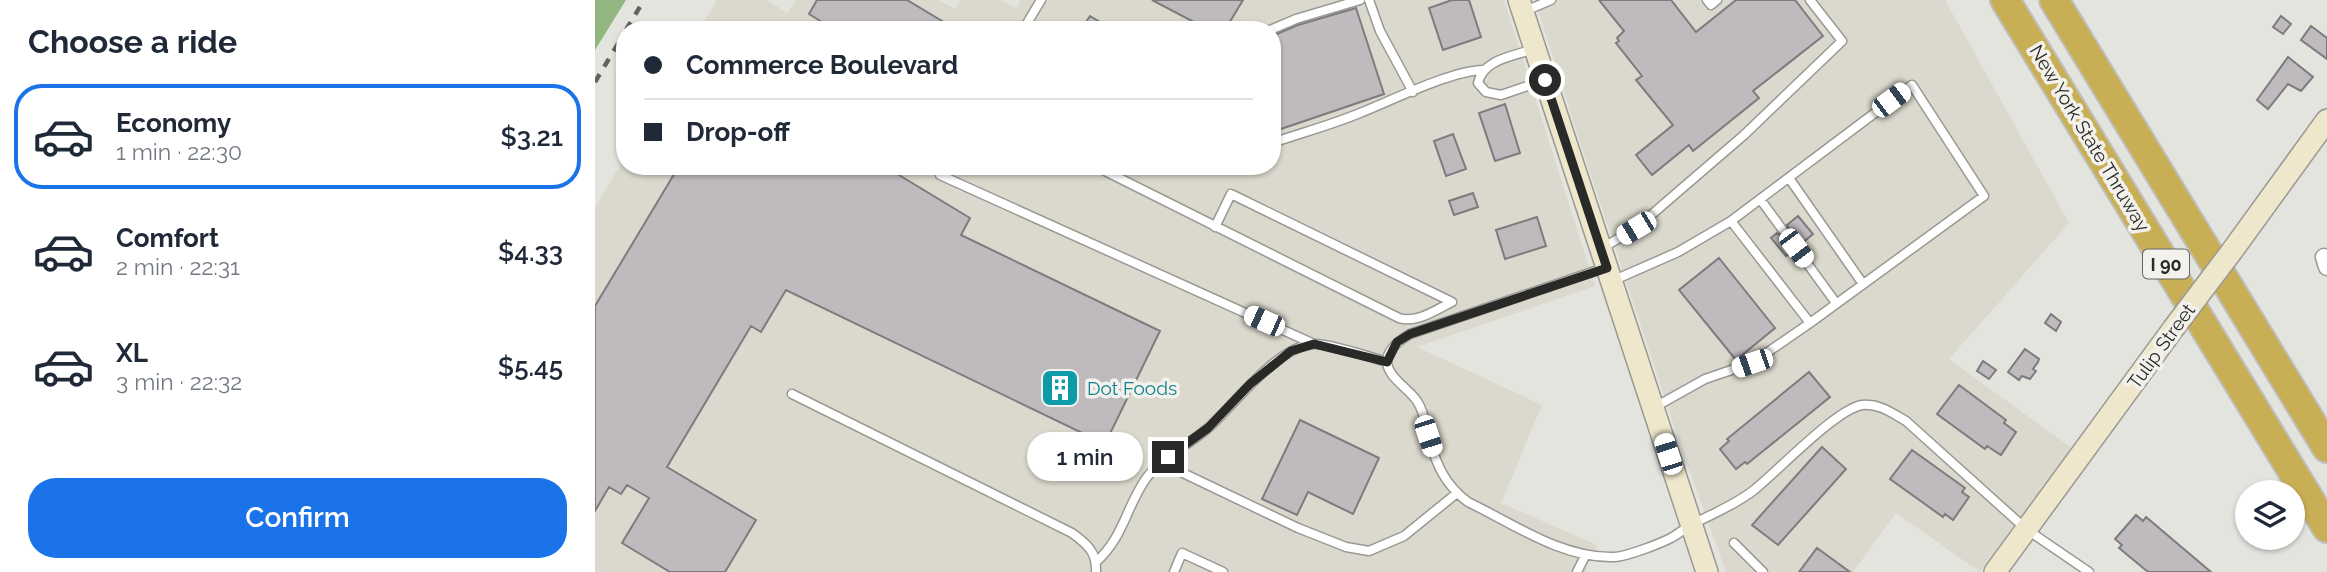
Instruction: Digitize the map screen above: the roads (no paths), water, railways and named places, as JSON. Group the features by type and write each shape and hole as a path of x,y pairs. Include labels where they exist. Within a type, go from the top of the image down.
{"highway":[{"name":"New York State Thruway","path":"2005,0 2327,528"},
{"name":"New York State Thruway","path":"2054,0 2327,448"}],"street":[{"path":"1521,6 1707,572"},
{"name":"Tulip Street","path":"1995,572 2327,120"}],"lane":[{"path":"1028,21 1041,0"},
{"path":"1281,26 1360,0"},
{"path":"1369,0 1380,31 1413,92"},
{"path":"1521,6 1551,0"},
{"path":"1607,266 1636,228 1725,152 1842,41 1810,0"},
{"path":"1535,49 1490,64 1483,70 1478,83 1486,93 1501,95 1545,80"},
{"path":"1281,140 1356,115 1472,70 1483,70"},
{"path":"1653,408 1705,379 1752,363 1984,195 1912,85 1731,221 1678,252 1607,266 1410,334 1397,342 1387,362 1391,372 1417,401 1425,416 1440,472 1457,493 1468,502 1562,548 1585,556 1619,557 1669,539 1719,512 1753,491 1820,431 1851,409 1862,405 1885,408 1906,421 2027,529 2089,572"},
{"path":"940,175 1314,344 1387,362"},
{"path":"1113,175 1215,227 1406,321 1452,302 1231,194 1215,227"},
{"path":"1789,178 1863,284"},
{"path":"1761,199 1782,229"},
{"path":"1731,221 1810,323"},
{"path":"1796,248 1836,303"},
{"path":"1096,562 1113,545 1144,481 1162,463 1208,428 1250,384 1291,351 1314,344"},
{"path":"792,394 1072,533 1090,547 1096,562 1095,572"},
{"path":"1162,463 1298,528 1346,547 1369,551 1403,536 1457,493"},
{"path":"1734,543 1763,572"},
{"path":"1174,572 1182,553 1223,572"},
{"path":"1577,572 1585,556"}],"railway":[{"path":"631,21 644,0"},
{"path":"595,82 616,47"}],"place":[{"name":"Dot Foods","path":"1060,388"}]}
